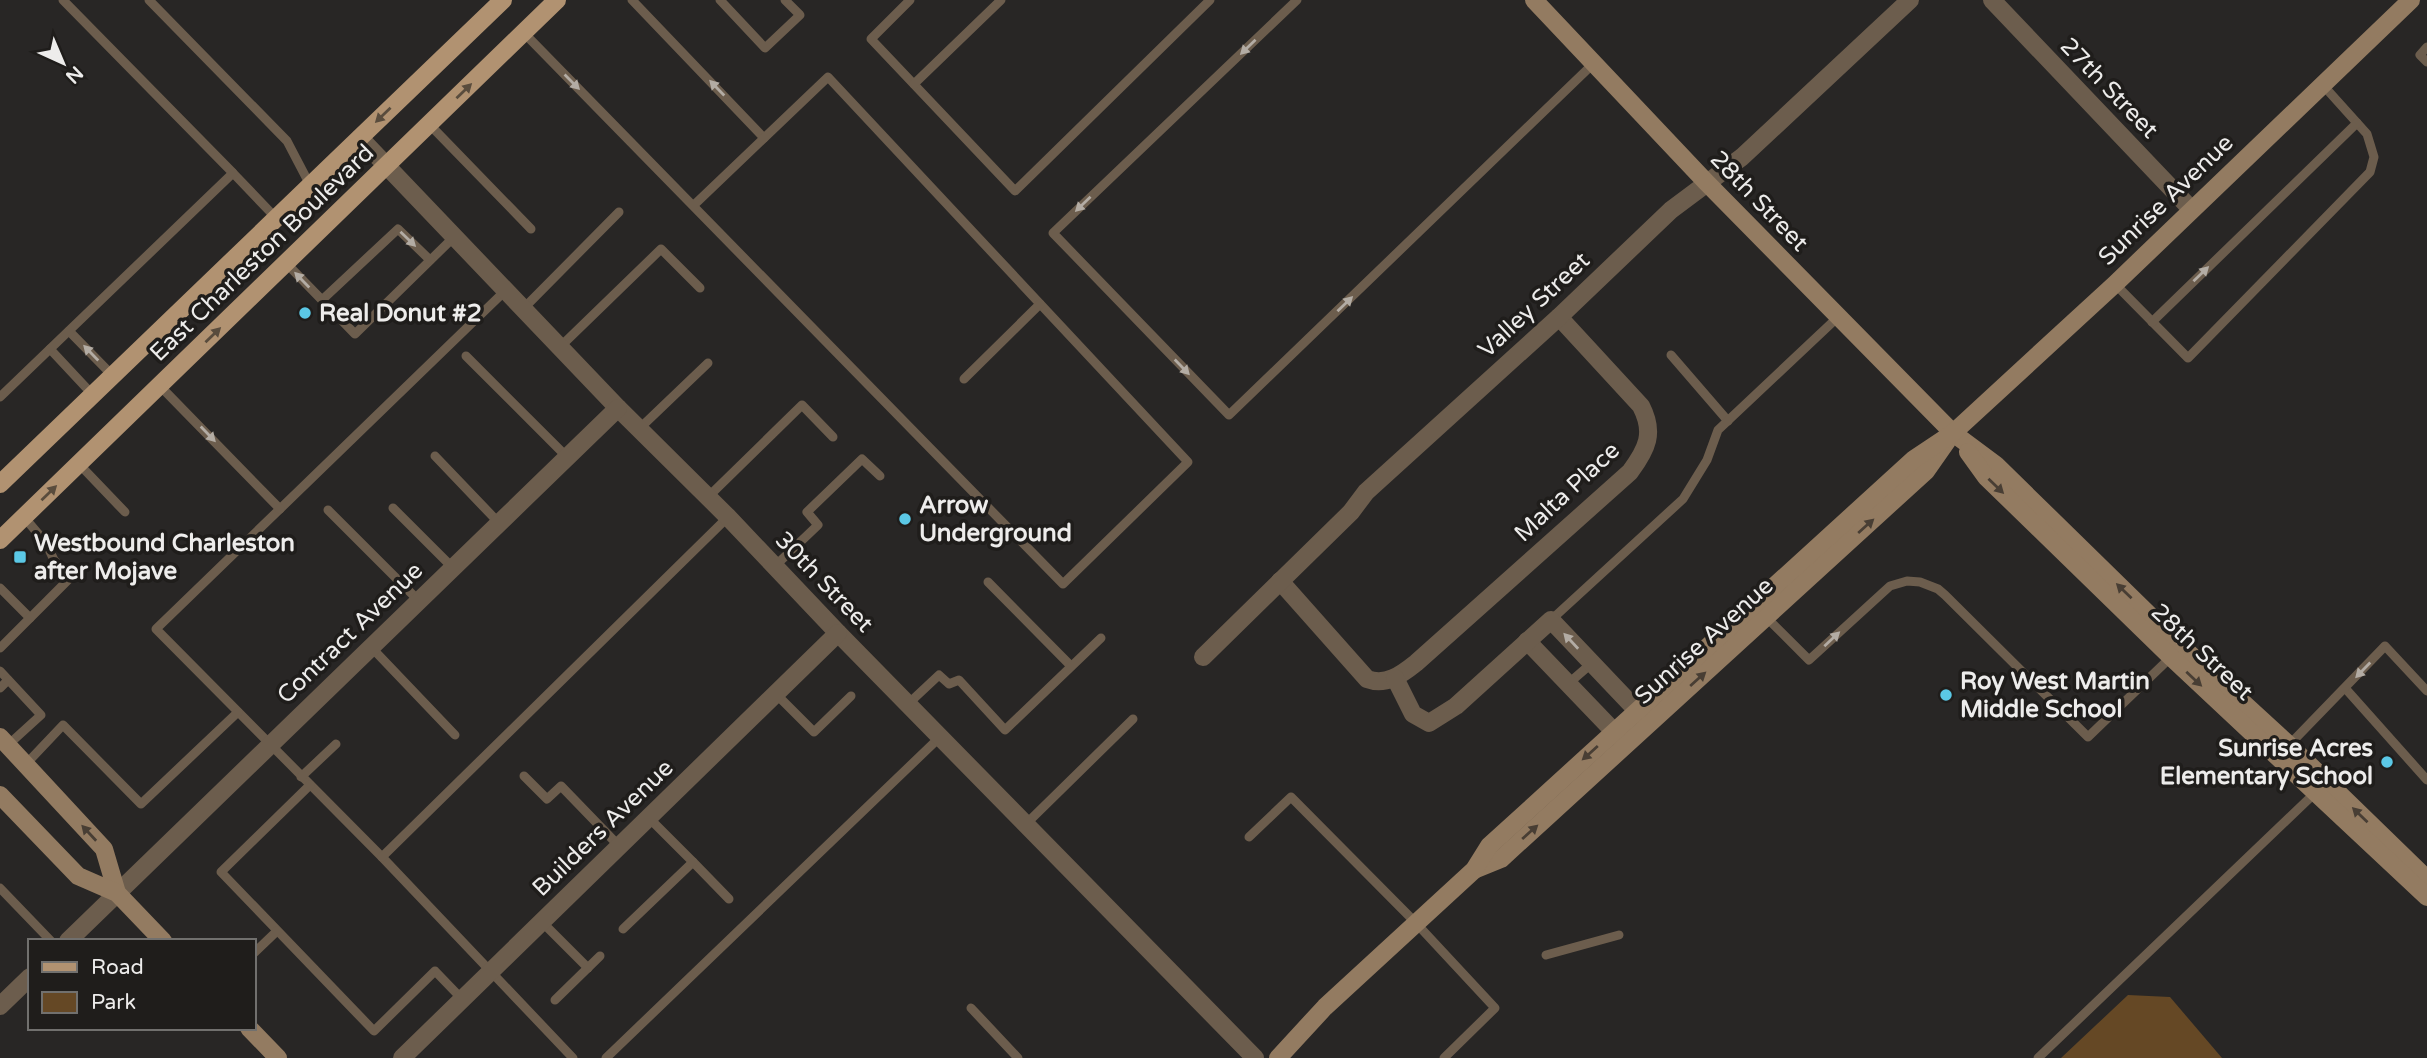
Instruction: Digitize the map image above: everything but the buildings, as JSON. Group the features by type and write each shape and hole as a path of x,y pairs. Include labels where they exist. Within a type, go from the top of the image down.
{"main road":[{"name":"East Charleston Boulevard","path":"0,484 503,0"},
{"name":"East Charleston Boulevard","path":"0,540 557,0"}],"street":[{"name":"28th Street","path":"1534,0 1706,182 1953,433 1986,477 2176,652 2316,792 2427,897"},
{"name":"Valley Street","path":"1203,657 1351,512 1366,492 1559,317 1671,209 1742,157 1910,0"},
{"name":"27th Street","path":"1992,0 2191,209"},
{"name":"Sunrise Avenue","path":"1643,717 1914,459 1953,433 2115,284 2411,0"},
{"name":"30th Street","path":"359,138 618,408 728,517 838,633 1255,1058"},
{"name":"Malta Place","path":"1395,678 1416,663 1559,536 1630,472 1640,458 1650,430 1641,406 1559,317"},
{"name":"Contract Avenue","path":"70,939 618,408"},
{"name":"Sunrise Avenue","path":"1278,1058 1325,1007 1474,870 1489,846 1766,617 1926,471 1953,433"},
{"path":"1280,581 1367,679 1376,682 1395,678 1413,714 1429,723 1456,706 1550,620 1643,717"},
{"name":"Builders Avenue","path":"402,1058 838,633"},
{"path":"1527,641 1620,737"},
{"name":"28th Street","path":"2176,652 2288,745 2427,879"},
{"path":"4,741 104,849 117,893"},
{"path":"0,795 78,876 117,893 161,939"},
{"path":"0,1006 28,979"},
{"path":"250,1030 278,1058"}],"lane":[{"path":"62,0 276,218"},
{"path":"149,0 287,141 310,186"},
{"path":"632,0 764,138"},
{"path":"720,0 765,48 800,15 785,0"},
{"path":"910,0 871,38 1015,191 1210,0"},
{"path":"914,84 1001,0"},
{"path":"1297,0 1053,233 1229,415 1595,63"},
{"path":"524,33 1063,584 1188,462 828,77 694,205"},
{"path":"2427,47 2420,55 2427,62"},
{"path":"2115,284 2188,358 2371,172 2374,157 2367,134 2322,84"},
{"path":"2152,322 2357,124"},
{"path":"429,125 531,229"},
{"path":"0,397 233,173"},
{"path":"523,309 619,212"},
{"path":"322,300 398,229 430,260"},
{"path":"287,264 355,334 454,237"},
{"path":"560,347 661,249 700,288"},
{"path":"506,290 156,629 382,857 573,1058"},
{"path":"964,379 1040,304"},
{"path":"1550,620 1683,499 1707,460 1718,430 1838,317"},
{"path":"69,331 113,376"},
{"path":"50,349 92,394"},
{"path":"1671,355 1728,421"},
{"path":"466,356 567,457"},
{"path":"639,429 708,363"},
{"path":"160,386 281,509"},
{"path":"708,497 802,405 833,437"},
{"path":"435,456 499,523"},
{"path":"775,566 818,525 807,512 862,458 880,476"},
{"path":"79,464 125,512"},
{"path":"393,508 453,568"},
{"path":"328,510 419,601"},
{"path":"0,648 71,577 54,560 46,543 24,517"},
{"path":"382,857 728,517"},
{"path":"1766,617 1809,660 1890,586 1908,581 1928,584 1945,595 2088,737 2176,652"},
{"path":"988,582 1071,666"},
{"path":"0,588 30,618"},
{"path":"908,704 939,675 949,684 959,680 1005,730 1101,638"},
{"path":"2288,745 2385,646 2427,691"},
{"path":"371,647 455,735"},
{"path":"1569,684 1592,663"},
{"path":"0,671 41,715 4,741"},
{"path":"0,688 8,680"},
{"path":"2345,688 2427,780"},
{"path":"776,694 814,732 851,696"},
{"path":"26,764 64,724 141,804 238,712"},
{"path":"1026,824 1133,719"},
{"path":"606,1058 940,737"},
{"path":"302,777 337,744"},
{"path":"524,776 547,799 561,786 619,846"},
{"path":"310,785 221,872 374,1031 435,971 462,999"},
{"path":"2038,1058 2316,792"},
{"path":"1249,837 1291,797 1415,922 1495,1008 1444,1058"},
{"path":"649,818 729,899"},
{"path":"624,929 693,862"},
{"path":"0,888 49,939"},
{"path":"542,922 588,968"},
{"path":"256,951 278,930"},
{"path":"1546,955 1619,934"},
{"path":"555,1000 600,956"},
{"path":"971,1008 1018,1058"}],"green space":[{"path":"2128,995 2170,997 2222,1058 2061,1058"}],"place":[{"name":"Real Donut #2","path":"305,313"},
{"name":"Arrow Underground","path":"905,519"},
{"name":"Westbound Charleston after Mojave","path":"20,557"},
{"name":"Roy West Martin Middle School","path":"1946,695"},
{"name":"Sunrise Acres Elementary School","path":"2387,762"}]}
